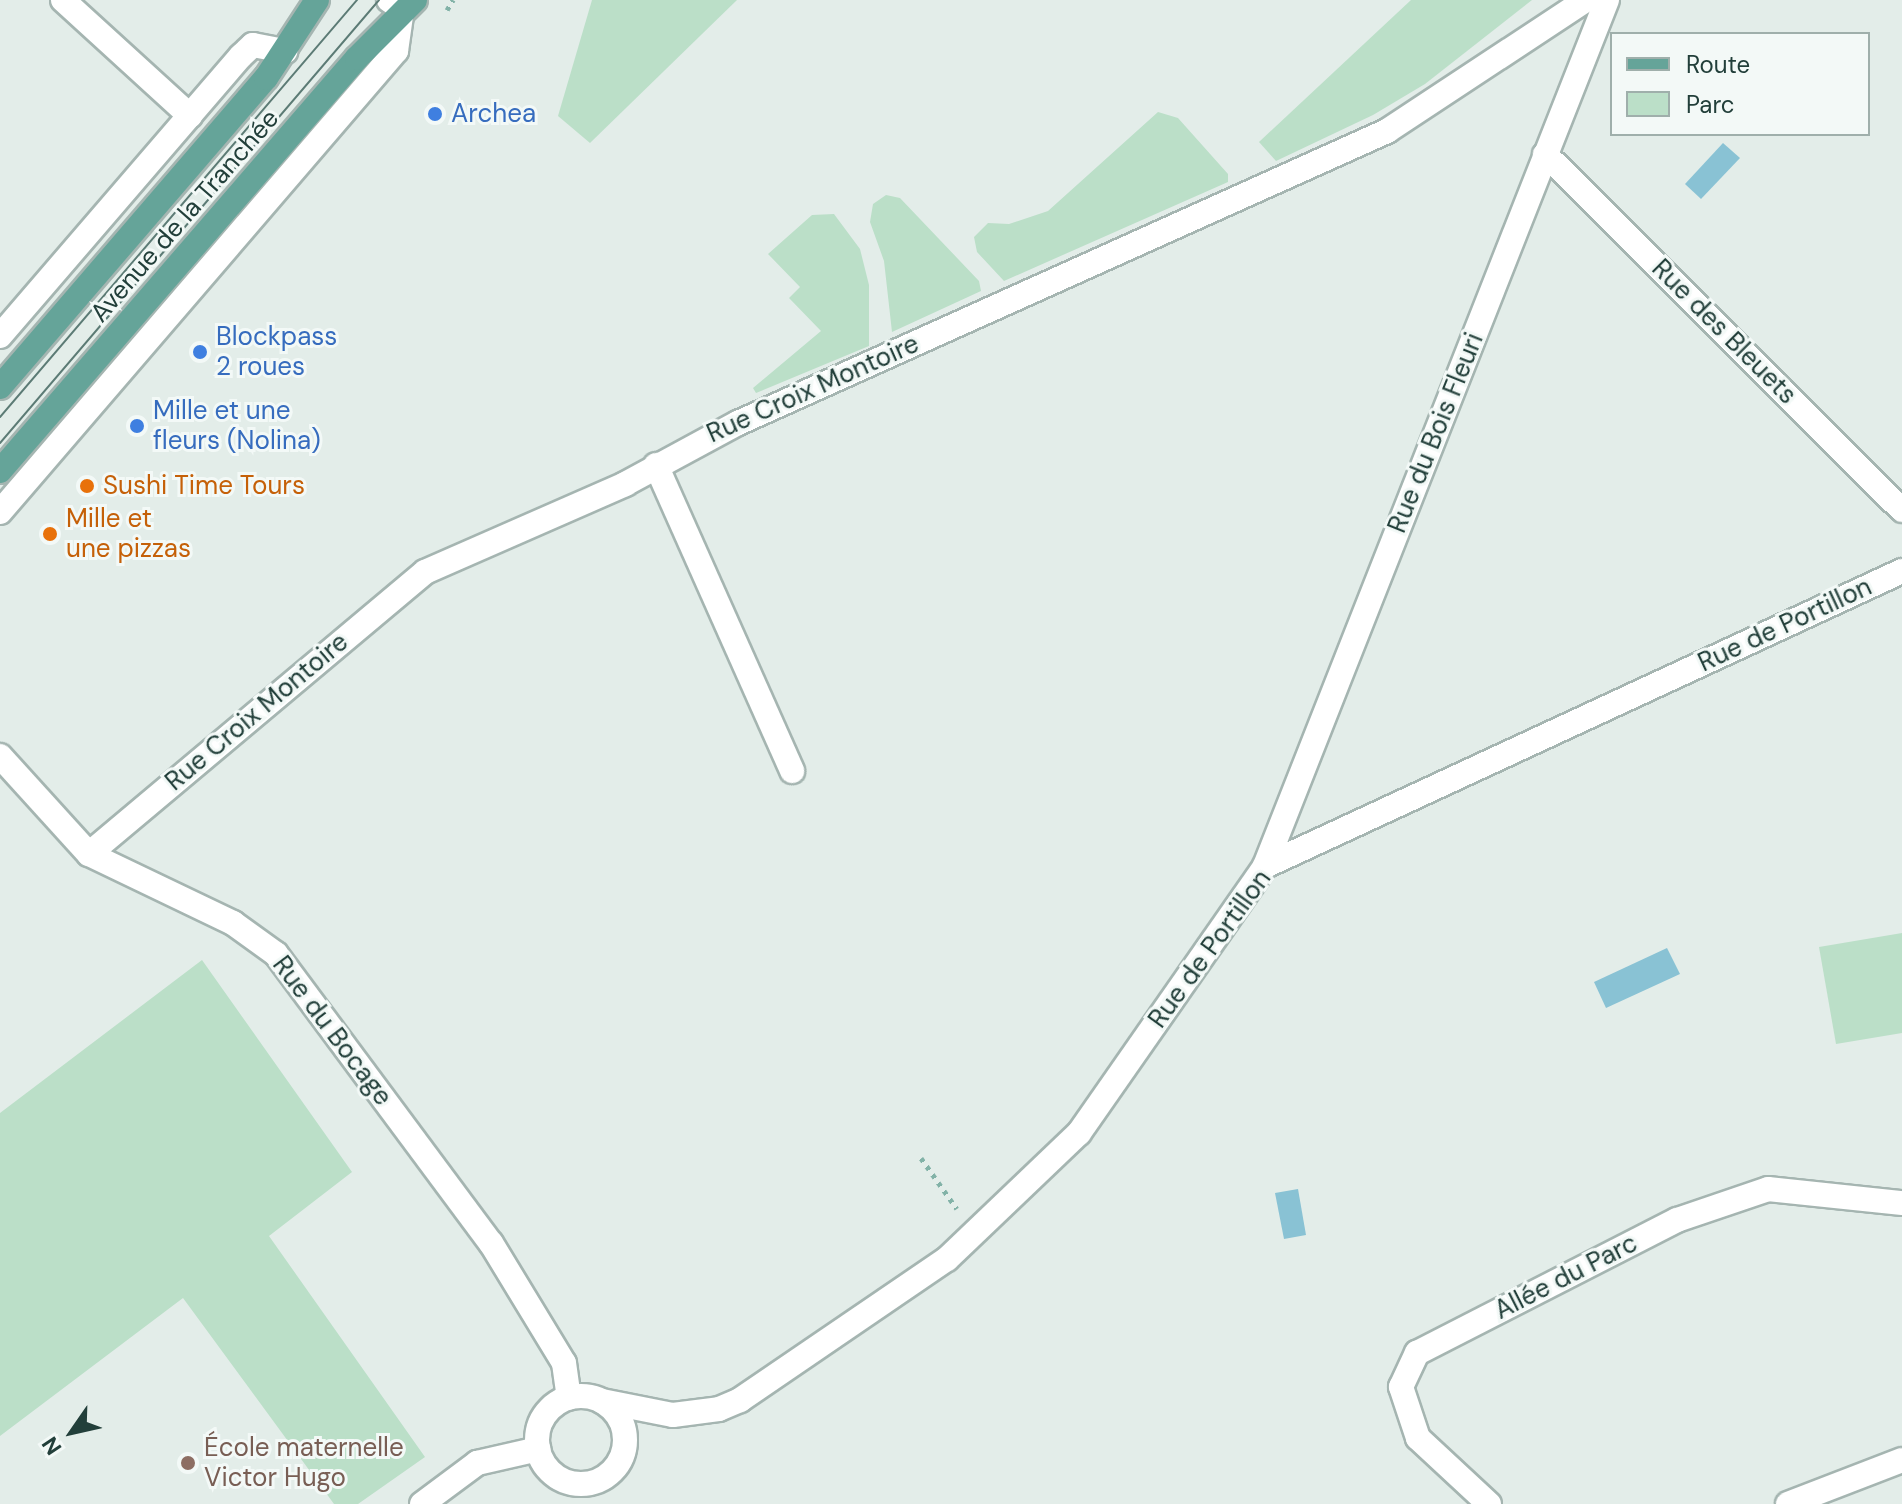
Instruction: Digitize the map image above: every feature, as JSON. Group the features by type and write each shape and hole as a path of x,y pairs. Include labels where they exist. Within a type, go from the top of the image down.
{"main road":[{"name":"Avenue de la Tranchée","path":"0,387 285,51 299,21 317,0"},
{"name":"Avenue de la Tranchée","path":"0,471 402,3"}],"street":[{"path":"63,0 190,116"},
{"name":"Rue Croix Montoire","path":"89,854 425,572 656,465 713,434 1387,131 1586,0"},
{"name":"Rue du Bois Fleuri","path":"1265,866 1607,0"},
{"path":"0,512 396,51 402,3"},
{"path":"0,336 253,45 285,51"},
{"name":"Rue des Bleuets","path":"1545,154 1902,510"},
{"path":"656,465 792,771"},
{"name":"Rue de Portillon","path":"602,1401 673,1415 719,1409 740,1400 947,1259 1079,1133 1265,866 1902,571"},
{"name":"Rue du Bocage","path":"0,756 89,854 233,923 276,954 491,1243 564,1363 569,1398"},
{"name":"Allée du Parc","path":"1489,1504 1418,1438 1401,1387 1417,1353 1677,1220 1768,1189 1902,1203"},
{"path":"569,1398 602,1401 622,1423 624,1450 609,1475 580,1494 553,1474 538,1449 543,1418 569,1398"},
{"path":"422,1504 477,1463 538,1449"},
{"path":"1788,1504 1902,1460"}],"path":[{"path":"921,1158 974,1232"}],"green space":[{"path":"592,0 737,0 590,143 558,116"},
{"path":"1411,0 1532,0 1425,84 1373,115 1276,161 1259,142"},
{"path":"1158,112 1178,118 1228,174 1228,182 1004,281 977,252 974,237 988,223 1009,224 1048,211"},
{"path":"886,195 900,198 979,281 981,291 892,332 884,261 870,222 873,204"},
{"path":"834,214 860,249 869,285 869,346 756,393 753,388 821,331 789,298 800,287 768,254 812,215"},
{"path":"1902,933 1902,1033 1836,1044 1819,947"},
{"path":"202,960 352,1172 269,1236 425,1457 358,1504 334,1504 183,1298 0,1436 0,1113"}],"water":[{"path":"1723,143 1740,158 1701,199 1685,184"},
{"path":"1667,948 1680,974 1606,1008 1594,982"},
{"path":"1298,1189 1306,1235 1284,1239 1275,1193"}],"tram line":[{"path":"0,417 357,0"},
{"path":"0,443 379,0"}],"place":[{"name":"Archea","path":"435,114"},
{"name":"Blockpass 2 roues","path":"200,352"},
{"name":"Mille et une fleurs (Nolina)","path":"137,426"},
{"name":"Sushi Time Tours","path":"87,486"},
{"name":"Mille et une pizzas","path":"50,534"},
{"name":"École maternelle Victor Hugo","path":"188,1463"}]}
